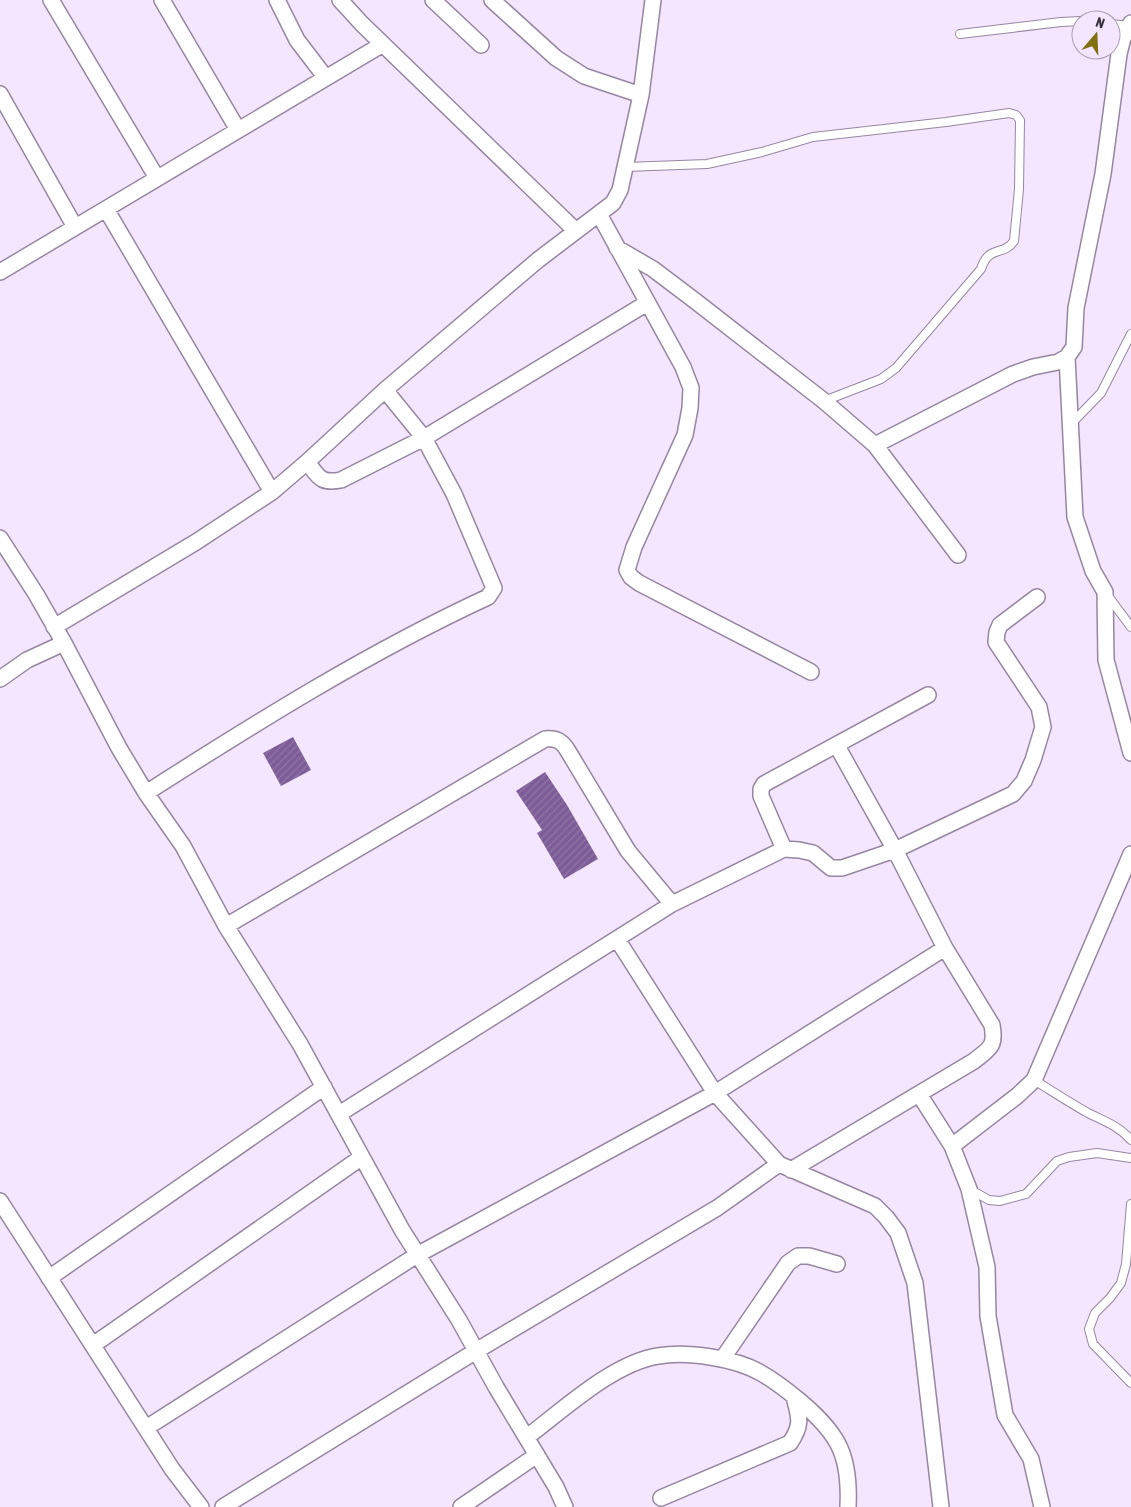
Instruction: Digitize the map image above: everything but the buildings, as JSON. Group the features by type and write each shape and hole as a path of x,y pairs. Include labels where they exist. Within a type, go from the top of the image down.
{"street":[{"path":"51,0 157,178"},
{"path":"162,0 238,130"},
{"path":"277,0 297,40 326,78"},
{"path":"340,0 576,231"},
{"path":"433,0 480,45"},
{"path":"492,0 556,58 584,76 641,95"},
{"path":"54,627 196,542 272,492 384,390 538,260 613,203 620,190 641,95 653,0"},
{"path":"875,445 1013,374 1033,367 1058,362 1067,357 1074,347 1076,308 1103,174 1119,54 1123,38 1130,25"},
{"path":"0,272 383,44"},
{"path":"0,94 75,228"},
{"path":"106,209 272,492"},
{"path":"599,214 682,367 691,388 685,436 634,547 627,570 631,577 639,583 811,672"},
{"path":"616,247 653,269 824,401 875,445 958,555"},
{"path":"307,462 320,480 329,482 341,480 424,438 647,303"},
{"path":"1067,357 1075,517 1093,571 1105,592 1106,660 1131,753"},
{"path":"146,793 315,689 439,620 488,597 492,592 494,588 454,494 424,438 384,390"},
{"path":"0,538 64,643 101,716 146,793 183,846 226,926 300,1044 417,1255 459,1320 565,1507"},
{"path":"340,1114 672,904 784,849 799,850 813,854 832,868 842,868 895,850 1013,794 1024,781 1033,760 1043,726 1039,707 996,642 997,632 1000,625 1037,597"},
{"path":"0,679 27,660 64,643"},
{"path":"784,849 761,796 761,789 764,784 928,695"},
{"path":"226,926 545,739 554,738 562,742 628,851 672,904"},
{"path":"223,1507 476,1351 785,1167 919,1094 974,1061 989,1049 994,1038 992,1025 945,948 895,850 837,746"},
{"path":"952,1146 1034,1080 1131,854"},
{"path":"617,939 715,1093 785,1167 875,1206 898,1232 916,1283 941,1507"},
{"path":"146,1428 417,1255 715,1093 945,948"},
{"path":"49,1278 324,1088"},
{"path":"919,1094 952,1146 969,1189 987,1267 988,1316 1005,1415 1031,1459 1042,1507"},
{"path":"93,1346 362,1157"},
{"path":"0,1201 172,1469 201,1507"},
{"path":"722,1358 788,1263 798,1256 809,1256 838,1264"},
{"path":"527,1437 607,1377 631,1364 658,1356 691,1355 722,1358 760,1372 820,1418 838,1444 846,1468 848,1507"},
{"path":"661,1498 790,1443 797,1434 800,1422 794,1397"},
{"path":"461,1507 537,1455"}],"lane":[{"path":"960,34 1071,22"},
{"path":"625,167 707,164 762,152 813,137 946,122 1009,112 1016,115 1020,120 1019,189 1014,240 1011,246 990,253 983,260 980,269 896,368 882,379 824,401"},
{"path":"1071,424 1101,394 1131,334"},
{"path":"1105,592 1131,627"},
{"path":"1034,1080 1125,1133 1131,1140"},
{"path":"969,1189 989,1200 1000,1201 1026,1194 1057,1161 1069,1157 1097,1153 1131,1158"},
{"path":"1131,1204 1126,1264 1121,1283 1110,1298 1095,1313 1089,1329 1093,1344 1131,1383"}]}
